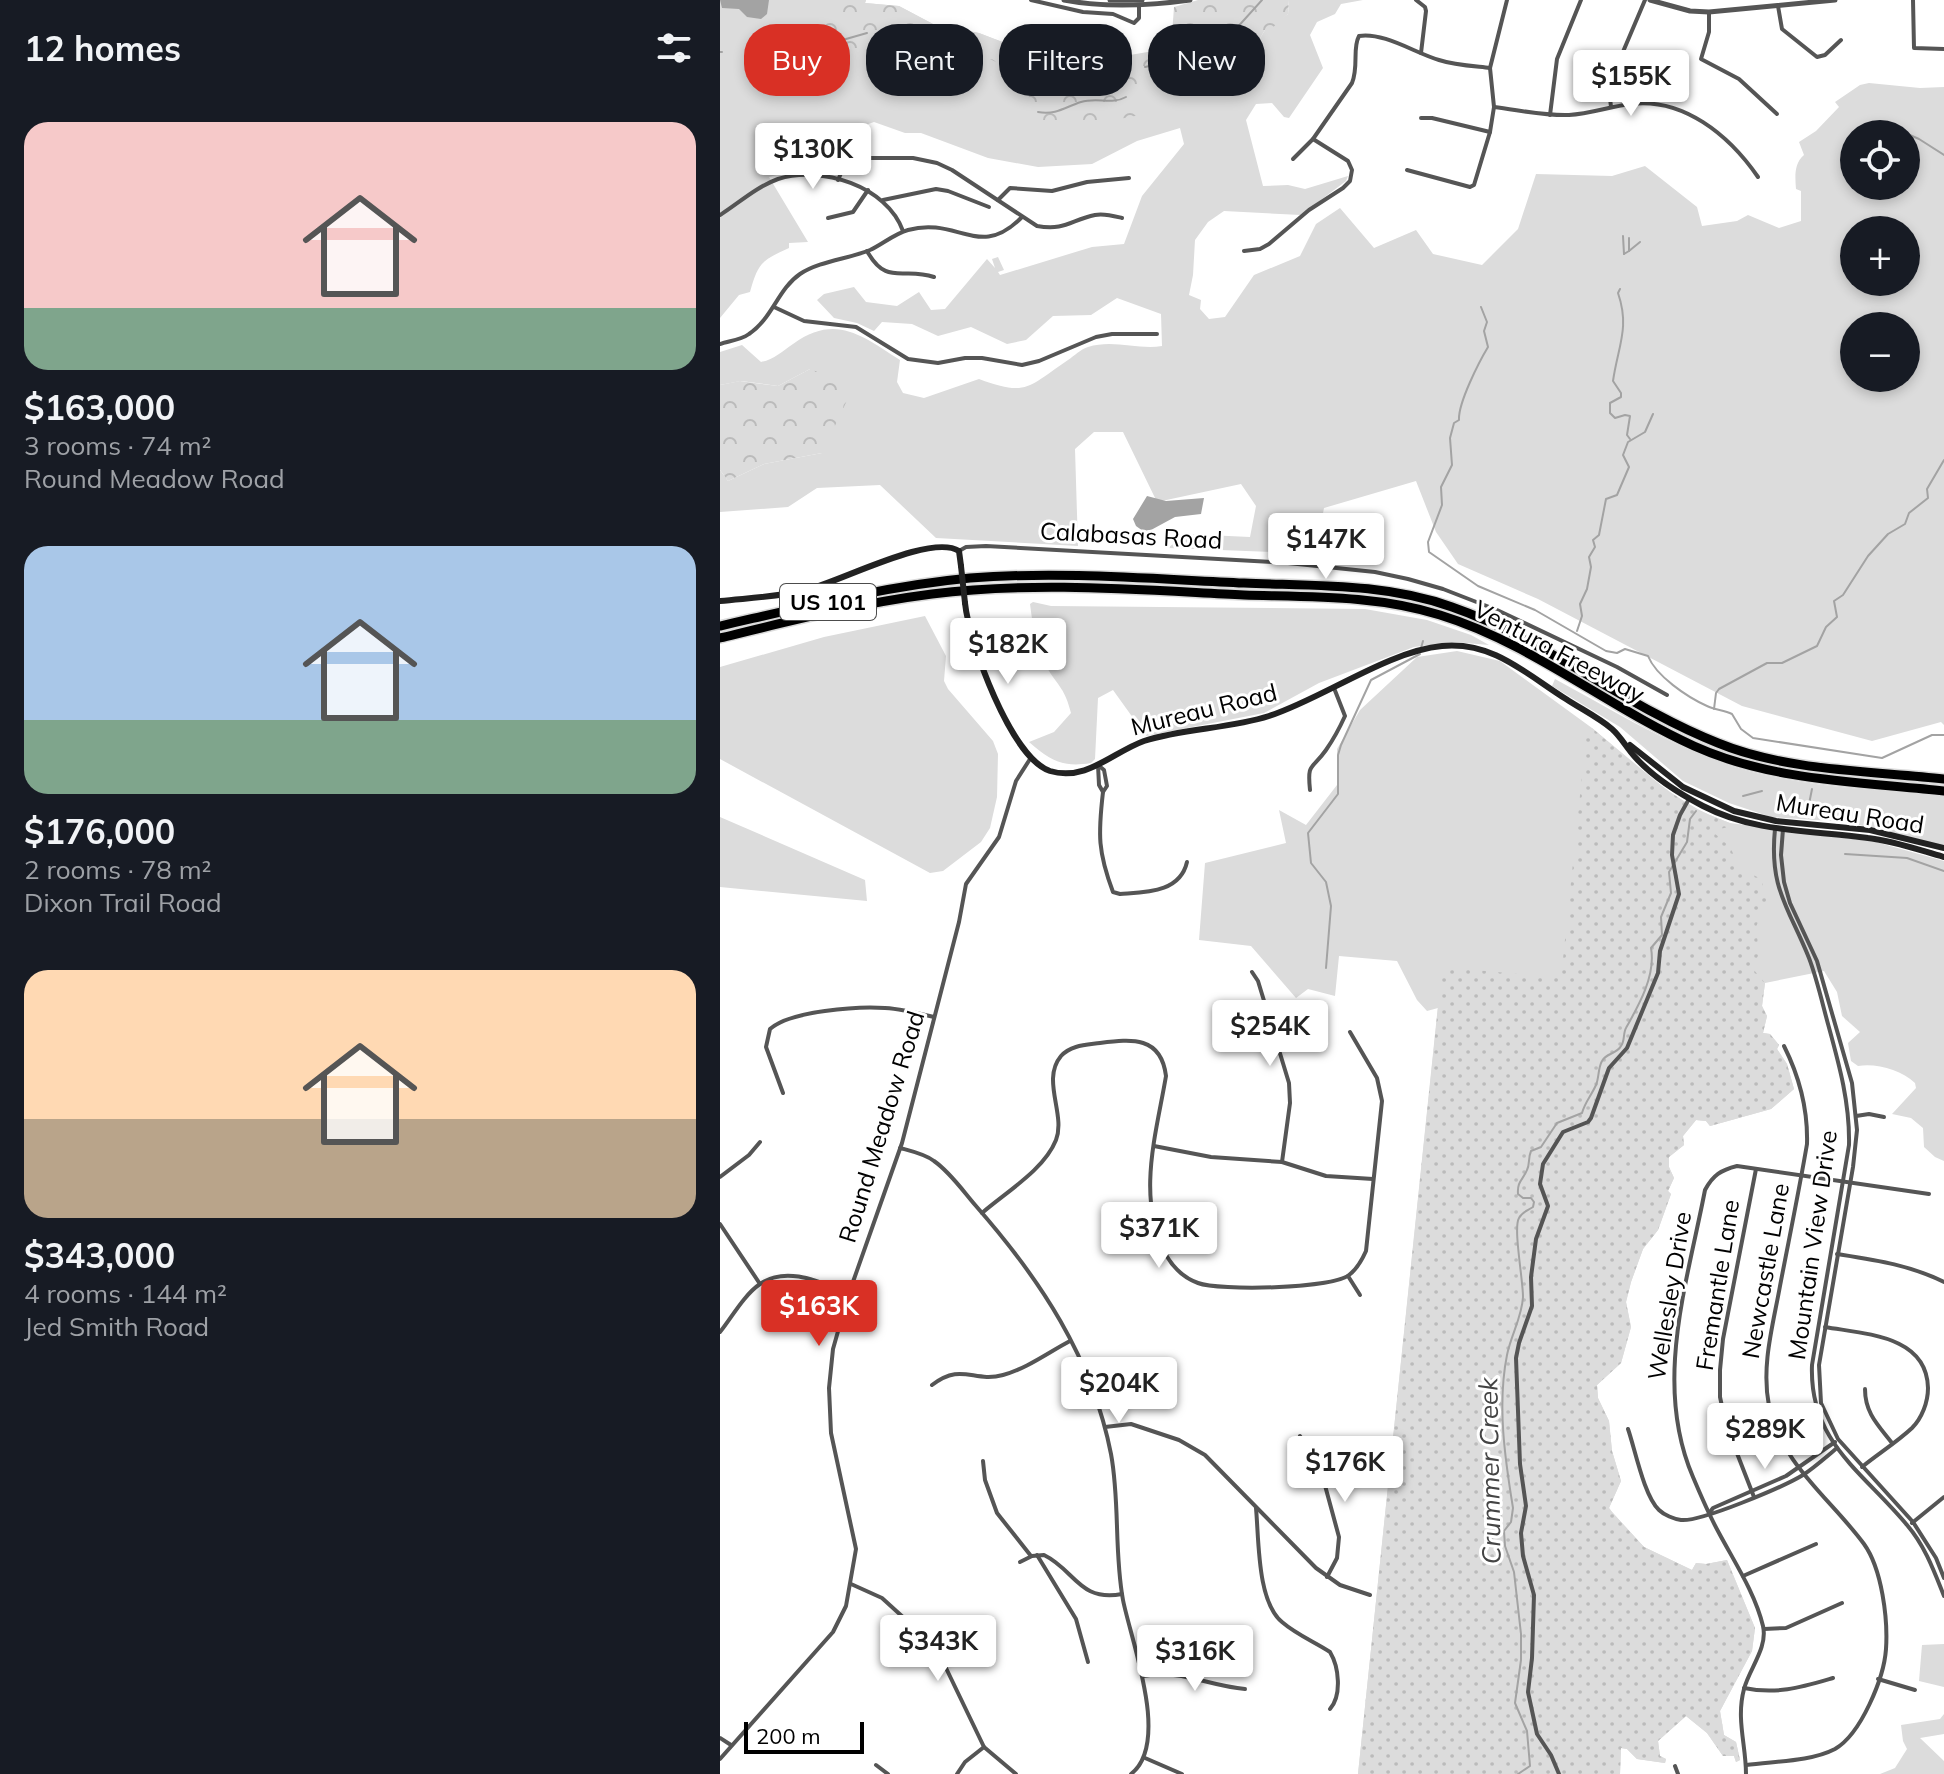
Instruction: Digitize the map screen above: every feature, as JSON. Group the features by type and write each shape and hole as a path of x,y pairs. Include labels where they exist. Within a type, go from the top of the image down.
{"highway":[{"name":"Ventura Freeway","path":"720,626 889,589 1008,576 1375,589 1431,600 1476,616 1677,724 1745,753 1799,763 1944,779"},
{"name":"Ventura Freeway","path":"720,638 931,594 1032,587 1384,602 1438,614 1480,630 1669,734 1743,764 1790,774 1944,791"}],"main road":[{"name":"Calabasas Road","path":"720,601 813,589 924,549 948,545 959,551"},
{"path":"959,551 971,640 1014,733 1030,759"},
{"name":"Mureau Road","path":"1030,759 1042,768 1059,773 1076,773 1141,742 1266,717 1422,650 1451,645 1494,653 1515,664 1603,722 1626,743 1634,756 1692,796 1731,818 1878,839 1944,857"},
{"name":"Mureau Road","path":"1780,825 1870,830 1944,848"}],"street":[{"path":"1031,0 1083,12 1113,14 1134,23 1139,18 1140,2"},
{"path":"1064,0 1110,6 1140,2"},
{"path":"1110,0 1190,0"},
{"path":"1416,0 1426,11 1421,53"},
{"path":"1407,170 1473,187 1490,132 1494,107 1490,68 1507,0"},
{"path":"1550,115 1557,59 1581,0"},
{"path":"1611,107 1611,80 1648,0 1690,11 1709,12 1835,0"},
{"path":"1913,0 1914,48 1944,49"},
{"path":"1778,4 1782,29 1817,57 1825,55 1841,40"},
{"path":"1709,12 1709,32 1701,59 1739,79 1777,114"},
{"path":"1293,159 1313,139 1352,83 1359,36 1366,35 1457,64 1490,68"},
{"path":"1494,107 1550,115 1582,114 1611,107 1658,103 1695,116 1711,127 1758,177"},
{"path":"1421,118 1490,132"},
{"path":"1244,251 1269,244 1350,181 1352,170 1348,161 1313,139"},
{"path":"838,180 842,167 853,159 913,158 952,170 1037,226 1053,229 1066,227 1095,215 1122,218"},
{"path":"720,215 760,187 794,176 838,180 868,190 896,214 903,231"},
{"path":"998,201 1010,188 1052,191 1087,182 1129,178"},
{"path":"883,200 936,189 989,207"},
{"path":"828,218 853,212 868,190"},
{"path":"720,344 745,337 758,328 785,289 801,273 867,251 903,231 926,226 941,227 989,238 1007,232 1022,217"},
{"path":"867,251 878,267 887,273 921,272 934,277"},
{"path":"774,307 804,321 856,327 908,359 938,363 974,358 1022,365 1096,337 1157,334"},
{"name":"Calabasas Road","path":"959,551 966,547 986,546 1114,552 1336,567 1408,579 1497,610 1617,667 1667,695"},
{"path":"1310,790 1311,765 1324,753 1345,716 1334,688"},
{"name":"Round Meadow Road","path":"720,1759 842,1618 855,1560 855,1539 835,1457 829,1407 833,1349 849,1293 900,1148 960,918 965,886 999,837 1016,781 1030,759"},
{"path":"1098,765 1099,785 1103,792 1099,837 1102,862 1113,892 1120,894 1168,887 1186,870 1187,862"},
{"path":"1559,1774 1537,1734 1528,1692 1534,1595 1523,1556 1521,1533 1526,1506 1520,1464 1516,1358 1532,1306 1531,1277 1536,1239 1548,1206 1540,1184 1543,1164 1563,1132 1591,1118 1609,1068 1627,1048 1637,1026 1658,973 1660,951 1679,894 1673,865 1675,824 1692,796"},
{"name":"Mountain View Drive","path":"1780,825 1773,858 1776,884 1810,961 1856,1139 1834,1253"},
{"path":"1252,972 1258,981 1289,1083 1290,1103 1282,1162"},
{"path":"783,1093 766,1047 770,1029 782,1020 871,1008 904,1010 934,1017"},
{"path":"982,1213 1037,1167 1050,1151 1058,1127 1053,1084 1056,1064 1069,1049 1078,1046 1131,1040 1153,1047 1161,1056 1166,1076 1149,1173 1149,1202 1167,1256 1183,1275 1194,1282 1221,1288 1321,1284 1348,1276 1360,1264 1366,1251 1382,1094 1377,1078 1350,1032"},
{"name":"Newcastle Lane","path":"1746,1765 1812,1756 1834,1749 1857,1730 1886,1652 1879,1578 1873,1560 1864,1544 1801,1472 1772,1419 1766,1378 1768,1350 1807,1144 1806,1109 1784,1046"},
{"path":"1852,1116 1869,1114 1884,1117"},
{"name":"Mountain View Drive","path":"1852,1116 1834,1253 1812,1365 1814,1397 1819,1417 1838,1444 1911,1524 1936,1558 1944,1578"},
{"path":"720,1177 749,1155 760,1142"},
{"path":"1154,1146 1211,1157 1282,1162 1319,1175 1373,1179"},
{"path":"900,1148 935,1161 1028,1268 1052,1306 1095,1395 1112,1457 1122,1594 1143,1676 1147,1744 1145,1758 1131,1774"},
{"name":"Wellesley Drive","path":"1764,1629 1743,1576 1692,1474 1679,1434 1673,1398 1674,1358 1705,1190 1711,1178 1721,1170 1737,1166 1929,1194"},
{"name":"Fremantle Lane","path":"1752,1495 1726,1425 1720,1397 1720,1370 1723,1339 1756,1168"},
{"path":"720,1224 760,1284"},
{"path":"1834,1253 1919,1270 1944,1282"},
{"path":"720,1332 760,1284 778,1277 795,1275 849,1293"},
{"path":"1348,1276 1360,1295"},
{"path":"1822,1326 1901,1343 1916,1356 1927,1378 1927,1400 1919,1419 1860,1469"},
{"path":"932,1385 952,1373 998,1376 1009,1373 1070,1341"},
{"path":"1865,1389 1868,1413 1892,1443"},
{"path":"1105,1427 1131,1424 1194,1447 1327,1577 1370,1595"},
{"path":"1628,1429 1658,1509 1679,1520 1710,1512 1713,1508 1752,1495 1801,1472 1838,1444"},
{"path":"1300,1436 1320,1467 1339,1537 1337,1558 1327,1577"},
{"path":"983,1461 985,1480 997,1513 1034,1556 1076,1619 1088,1662"},
{"path":"1911,1524 1944,1497"},
{"path":"1255,1506 1263,1583 1273,1612 1289,1628 1330,1652 1335,1660 1336,1702 1330,1709"},
{"name":"Mountain View Drive","path":"1911,1524 1944,1596"},
{"path":"1743,1576 1816,1544"},
{"path":"1020,1562 1034,1556 1051,1558 1088,1591 1100,1595 1122,1594"},
{"path":"851,1584 882,1598 926,1638 945,1666 984,1747 1016,1774"},
{"path":"1746,1774 1740,1707 1744,1688 1761,1648 1764,1629 1786,1628 1842,1603"},
{"path":"1143,1676 1174,1673 1222,1687 1245,1689"},
{"path":"1744,1688 1765,1693 1788,1691 1833,1678"},
{"path":"1878,1679 1915,1690"},
{"path":"720,1738 731,1745"},
{"path":"957,1774 965,1762 984,1747"},
{"path":"1145,1758 1182,1774"},
{"path":"876,1765 888,1774"},
{"path":"1675,1766 1678,1774"}],"green space":[{"path":"720,0 866,0 865,3 899,6 933,24 866,24 866,96 983,96 983,35 999,41 999,96 1132,96 1132,55 1148,58 1148,96 1265,96 1265,30 1288,14 1289,0 1363,0 1341,4 1335,14 1317,22 1310,35 1323,68 1289,118 1284,117 1272,103 1256,104 1246,120 1263,186 1288,185 1305,189 1348,176 1346,181 1301,215 1224,211 1208,222 1195,240 1189,295 1201,300 1200,309 1209,319 1225,317 1254,275 1300,256 1316,224 1340,208 1374,248 1416,230 1433,254 1482,265 1518,229 1536,174 1612,176 1645,166 1697,207 1702,226 1737,221 1748,215 1779,228 1801,221 1801,191 1796,189 1795,175 1798,162 1804,155 1799,142 1816,131 1839,107 1835,102 1860,85 1869,83 1944,87 1944,725 1941,722 1872,741 1742,706 1538,599 1458,564 1436,532 1416,481 1324,508 1320,529 1295,553 1168,548 1185,534 1250,537 1256,506 1241,484 1157,502 1123,432 1094,432 1075,449 1078,546 936,538 880,485 817,488 788,507 720,512 720,470 728,481 764,464 822,453 810,369 778,386 741,381 720,385 720,352 742,345 761,362 808,335 823,330 848,331 900,360 897,382 903,393 924,398 979,379 1008,387 1026,386 1083,349 1097,345 1162,346 1161,314 1117,298 1091,315 1053,316 1026,340 1007,344 971,327 938,336 912,324 882,322 874,331 834,318 817,300 824,294 854,287 866,302 897,306 919,292 931,310 945,309 987,259 995,268 992,259 998,257 1004,270 998,272 1000,275 1092,247 1124,244 1142,196 1184,144 1180,128 1137,141 1092,164 1038,167 988,158 921,133 905,133 874,122 857,128 846,145 849,155 829,173 792,171 769,177 808,242 789,243 789,248 759,268 750,292 739,295 720,318"},
{"path":"843,0 866,0 865,3 899,6 933,24 866,24 866,44 850,51 850,24 823,24"},
{"path":"1198,0 1289,0 1288,14 1271,29 1265,30 1265,24 1173,24 1174,7"},
{"path":"983,35 999,41 999,64 983,56"},
{"path":"1148,52 1148,75 1138,76 1140,115 1104,122 1087,119 1057,128 1054,133 1026,125 1029,96 1132,96 1132,55"},
{"path":"810,369 852,390 822,453 764,464 728,481 720,470 720,385 740,381 778,386"},
{"path":"1030,604 1051,606 1365,609 1427,620 1471,635 1489,645 1454,642 1414,647 1319,683 1264,713 1146,736 1113,690 1098,698 1095,759 1091,763 1072,764 1050,758 1029,742 1054,732 1071,713 1064,693 1040,653"},
{"path":"925,616 946,656 944,681 948,689 993,741 998,754 997,797 990,828 981,842 943,871 930,873 720,759 720,667 824,637"},
{"path":"1457,651 1500,661 1592,728 1669,792 1700,811 1730,823 1876,842 1944,861 1944,1161 1924,1147 1923,1128 1911,1118 1892,1114 1916,1088 1915,1083 1888,1068 1858,1066 1851,1061 1848,1043 1860,1032 1842,1016 1837,992 1824,971 1765,983 1762,1006 1767,1016 1763,1033 1770,1034 1779,1045 1777,1049 1787,1064 1794,1089 1771,1109 1710,1126 1706,1121 1696,1120 1683,1136 1684,1145 1669,1157 1674,1178 1668,1191 1671,1194 1658,1230 1643,1249 1631,1282 1626,1302 1631,1327 1621,1363 1597,1385 1598,1398 1609,1421 1612,1451 1621,1481 1609,1508 1644,1547 1692,1570 1696,1563 1727,1560 1755,1628 1752,1651 1720,1711 1724,1735 1736,1742 1740,1760 1736,1762 1734,1756 1723,1756 1707,1733 1686,1716 1658,1741 1660,1756 1666,1759 1665,1763 1637,1759 1627,1749 1621,1748 1620,1774 1358,1774 1438,1008 1427,1011 1417,1000 1397,961 1339,956 1335,996 1308,989 1296,998 1251,946 1199,940 1205,863 1286,843 1279,810 1306,825 1337,785 1337,749 1360,710 1417,657"},
{"path":"1555,679 1673,742 1741,769 1828,786 1944,796 1944,846 1847,822 1771,817 1729,803 1683,781 1620,727 1552,686"},
{"path":"1587,728 1592,728 1674,795 1730,823 1732,826 1712,831 1730,847 1740,868 1761,879 1767,899 1756,927 1759,953 1753,969 1765,983 1762,1006 1767,1016 1763,1033 1770,1034 1779,1045 1777,1049 1787,1064 1794,1089 1771,1109 1710,1126 1706,1121 1696,1120 1683,1136 1684,1145 1669,1157 1674,1178 1668,1191 1671,1194 1658,1230 1643,1249 1631,1282 1626,1302 1631,1327 1621,1363 1597,1385 1598,1398 1609,1421 1612,1451 1621,1481 1609,1508 1644,1547 1692,1570 1696,1563 1727,1560 1755,1628 1752,1651 1720,1711 1724,1735 1736,1742 1740,1760 1736,1762 1734,1756 1723,1756 1707,1733 1686,1716 1658,1741 1660,1756 1666,1759 1665,1763 1637,1759 1627,1749 1621,1748 1620,1774 1358,1774 1442,967 1561,978"},
{"path":"720,817 865,880 867,901 720,887"},
{"path":"1944,1644 1944,1687 1919,1681 1922,1645"},
{"path":"1944,1714 1944,1734 1920,1738 1944,1761 1944,1774 1880,1774 1895,1768 1907,1749 1901,1725 1940,1719"}],"shaded area":[{"path":"720,0 769,0 767,14 761,19 747,17 739,9 722,8"},
{"path":"1147,496 1166,501 1204,498 1201,514 1175,517 1143,531 1133,519"}],"waterway":[{"path":"1145,67 1160,65 1198,71 1262,0"},
{"path":"850,38 866,33"},
{"path":"1038,112 1056,111 1081,102 1126,97"},
{"path":"1920,140 1944,155"},
{"path":"1623,236 1624,254"},
{"path":"1624,254 1629,251 1629,238"},
{"path":"1629,251 1640,242"},
{"path":"1620,289 1623,327 1613,381 1621,397 1610,403 1610,413 1615,418 1630,416 1627,435 1630,439"},
{"path":"1481,307 1487,322 1484,331 1488,347 1465,393 1459,420 1454,423 1450,438 1452,465 1441,487 1442,505 1428,542 1429,552 1478,586 1535,610 1606,651 1617,653 1625,649 1648,656 1673,685 1707,706 1732,714 1741,729 1753,738 1882,758 1932,735 1944,735"},
{"path":"1577,631 1582,616 1580,604 1587,589 1591,567 1589,557 1595,547 1593,540 1599,535 1606,499 1617,495 1629,467 1623,455 1628,442 1645,432 1653,414"},
{"path":"1714,709 1719,689 1767,663 1782,663 1817,646 1826,627 1837,617 1834,601 1843,595 1868,556 1888,534 1905,524 1909,513 1928,498 1927,489 1944,460"},
{"path":"1421,648 1423,641"},
{"path":"1326,968 1331,906 1326,882 1311,863 1308,833 1338,794 1338,755 1371,680 1420,654"},
{"path":"1808,809 1812,789"},
{"name":"Crummer Creek","path":"1743,796 1762,791"},
{"name":"Crummer Creek","path":"1518,1774 1530,1766 1527,1731 1515,1703 1521,1634 1514,1572 1505,1546 1504,1531 1511,1522 1513,1508 1502,1412 1507,1355 1523,1297 1517,1224 1520,1216 1533,1207 1534,1202 1518,1194 1518,1186 1528,1168 1531,1151 1541,1147 1557,1123 1582,1113 1596,1085 1602,1061 1622,1044 1625,1030 1649,979 1651,948 1662,935 1661,917 1671,893 1669,872 1687,842 1690,819 1696,811"},
{"path":"1845,854 1907,858 1944,871"}]}
